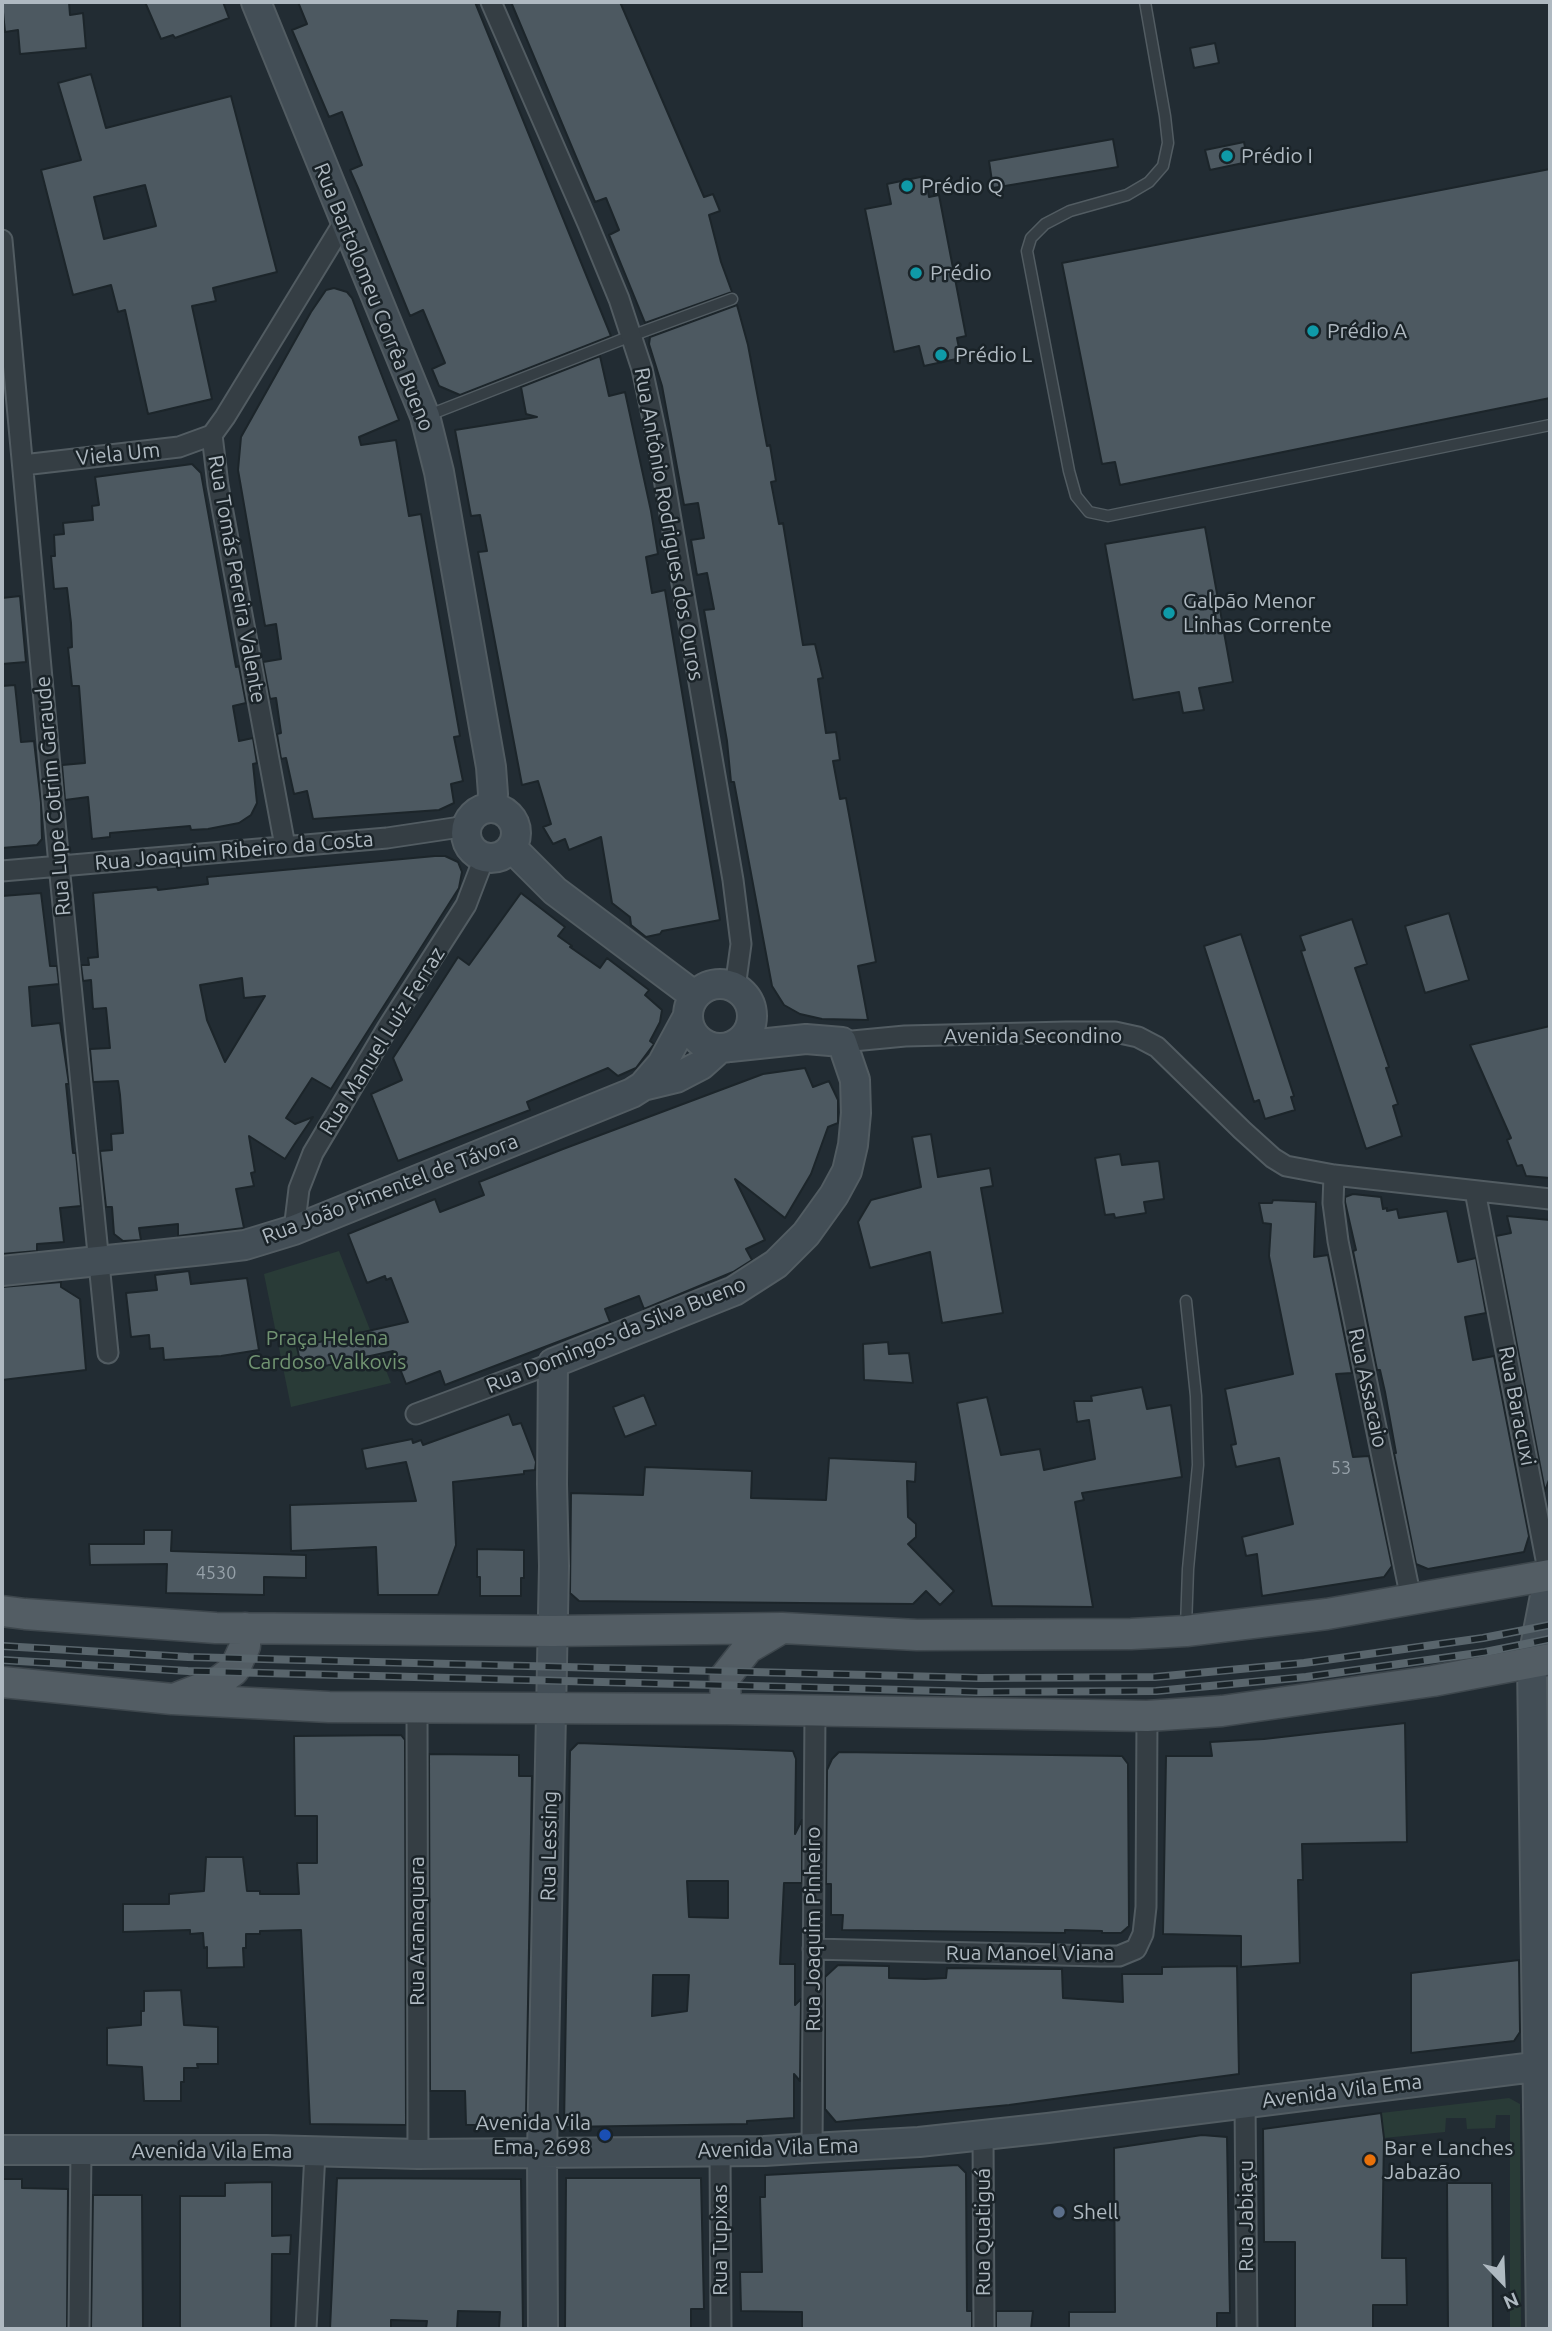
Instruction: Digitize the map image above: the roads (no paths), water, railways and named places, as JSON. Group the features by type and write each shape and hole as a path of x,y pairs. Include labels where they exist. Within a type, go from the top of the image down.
{"main road":[{"path":"2,1611 245,1628 553,1632 782,1628 917,1634 1132,1634 1186,1631 1326,1614 1550,1575"},
{"path":"172,1699 218,1682 234,1670 245,1646 245,1628"},
{"path":"726,1709 725,1677 748,1648 782,1628"},
{"path":"2,1682 235,1704 1147,1716 1222,1711 1433,1681 1541,1660"}],"street":[{"name":"Rua Bartolomeu Corrêa Bueno","path":"256,2 425,416 439,472 491,767 491,808"},
{"name":"Rua Antônio Rodrigues dos Ouros","path":"491,2 588,224 642,369 657,438 733,880 741,944 742,996"},
{"name":"Rua Tomás Pereira Valente","path":"285,846 218,485 212,435 344,222"},
{"name":"Rua Lupe Cotrim Garaude","path":"2,240 59,865 108,1353"},
{"name":"Viela Um","path":"23,465 179,447 212,435"},
{"path":"491,808 506,813 516,825 517,833 512,848 500,858 484,858 476,854 467,841 467,826 476,813 491,808"},
{"name":"Rua Joaquim Ribeiro da Costa","path":"2,871 387,838 467,826"},
{"path":"512,848 555,891 691,1006"},
{"name":"Rua Manuel Luiz Ferraz","path":"294,1230 299,1189 313,1153 388,1027 466,905 484,858"},
{"path":"806,1039 742,996 713,985 691,1006 689,1026 701,1042 710,1047 806,1039 842,1042"},
{"path":"725,1047 739,1041 746,1034 752,1014 742,996"},
{"name":"Rua João Pimentel de Távora","path":"643,1086 673,1047 691,1006"},
{"name":"Avenida Secondino","path":"842,1042 905,1036 1066,1032 1115,1032 1138,1037 1157,1047 1182,1074 1286,1167 1334,1175 1550,1199"},
{"name":"Rua Domingos da Silva Bueno","path":"416,1414 734,1291 776,1264 806,1234 847,1171 856,1113 855,1080 842,1042"},
{"name":"Rua João Pimentel de Távora","path":"2,1270 100,1262 244,1245 294,1230 613,1102 643,1086 676,1078 701,1065 725,1047"},
{"name":"Rua Assacaio","path":"1334,1175 1333,1203 1338,1241 1411,1599"},
{"name":"Rua Baracuxi","path":"1475,1191 1550,1575 1541,1660 1544,2065 1541,2329"},
{"name":"Rua Lessing","path":"543,2329 542,2153 552,1708 553,1363"},
{"name":"Rua Aranaquara","path":"417,1708 418,2154"},
{"name":"Rua Joaquim Pinheiro","path":"812,2148 815,1711"},
{"name":"Rua Manoel Viana","path":"813,1949 1100,1956 1119,1956 1136,1950 1143,1934 1146,1907 1147,1716"},
{"name":"Avenida Vila Ema","path":"2,2150 418,2154 812,2148 919,2142 1544,2065"},
{"name":"Rua Jabiaçu","path":"1245,2103 1247,2329"},
{"name":"Rua Quatiguá","path":"982,2134 984,2329"},
{"path":"79,2329 81,2151"},
{"name":"Rua Tupixas","path":"720,2151 721,2329"},
{"path":"306,2329 315,2152"}],"lane":[{"path":"1145,2 1168,143 1163,166 1149,182 1127,195 1070,211 1045,224 1031,238 1027,251 1069,471 1076,496 1090,512 1108,516 1550,425"},
{"path":"425,416 732,299"},
{"path":"1186,1301 1196,1396 1198,1465 1188,1569 1186,1631"}],"railway":[{"path":"2,1646 188,1657 979,1678 1155,1677 1304,1663 1483,1638 1550,1625"},
{"path":"2,1660 188,1671 979,1692 1156,1691 1306,1677 1485,1652 1550,1639"}],"place":[{"name":"Prédio I","path":"1227,156"},
{"name":"Prédio Q","path":"907,186"},
{"name":"Prédio","path":"916,273"},
{"name":"Prédio A","path":"1313,331"},
{"name":"Prédio L","path":"941,355"},
{"name":"Galpão Menor Linhas Corrente","path":"1169,613"},
{"name":"Avenida Vila Ema, 2698","path":"605,2135"},
{"name":"Bar e Lanches Jabazão","path":"1370,2160"},
{"name":"Shell","path":"1059,2212"}],"park label":[{"name":"Praça Helena Cardoso Valkovis","path":"327,1350"}]}
